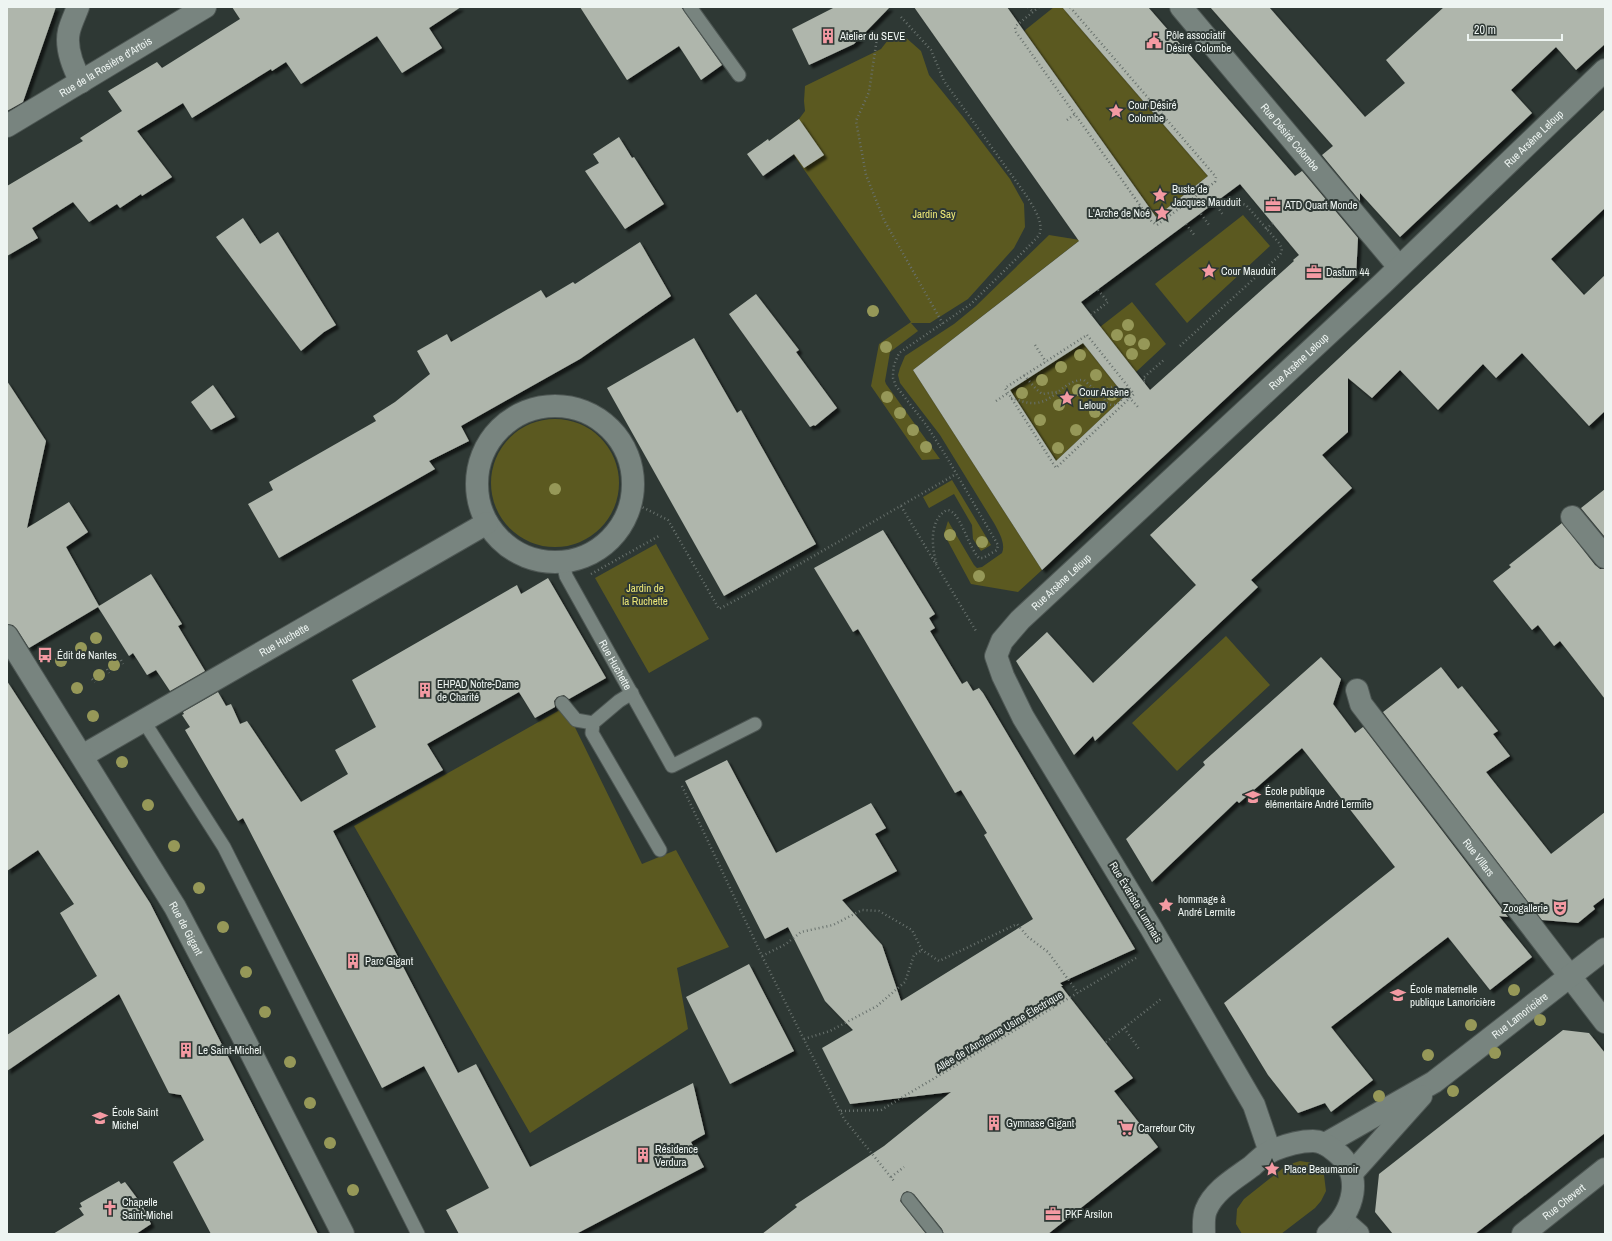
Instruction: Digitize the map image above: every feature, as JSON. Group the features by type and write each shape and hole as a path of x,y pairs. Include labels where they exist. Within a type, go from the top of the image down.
{"street":[{"path":"78,7 69,30 68,42 71,58 81,82"},
{"name":"Rue de la Rosière d'Artois","path":"7,126 205,7"},
{"name":"Rue Désiré Colombe","path":"1181,7 1400,267"},
{"name":"Rue Arsène Leloup","path":"996,656 1002,641 1020,620 1400,267 1605,70"},
{"path":"544,406 569,406 593,415 613,431 627,452 634,477 632,502 623,525 607,544 587,556 563,563 541,562 519,554 501,541 487,523 478,499 477,474 484,449 499,428 519,413 544,406"},
{"path":"1572,517 1605,557"},
{"name":"Rue Huchette","path":"82,756 487,523"},
{"name":"Rue de Gigant","path":"8,641 82,756 175,907 343,1234"},
{"name":"Rue Évariste Luminais","path":"996,656 1003,676 1023,717 1160,944 1254,1105 1270,1152"},
{"name":"Rue Villars","path":"1357,690 1361,704 1605,1022"},
{"name":"Rue Lamoricière","path":"1325,1144 1434,1082 1605,949"},
{"name":"Rue Lamoricière","path":"1352,1173 1434,1082"},
{"path":"1204,1234 1205,1211 1220,1190 1270,1152 1297,1142 1314,1141 1325,1144 1342,1156 1352,1173 1354,1184 1352,1198 1343,1229"},
{"name":"Rue Chevert","path":"1523,1234 1605,1169"}],"lane":[{"path":"690,7 739,75"},
{"name":"Rue Huchette","path":"563,563 566,576 672,766"},
{"path":"632,693 619,701 593,723 592,733 660,850"},
{"path":"562,703 576,720 593,723"},
{"path":"143,720 224,847 418,1234"},
{"path":"672,766 755,724"},
{"path":"908,1199 936,1234"}],"path":[{"path":"1028,7 1033,12"},
{"path":"1039,7 1016,25 1015,30 1152,222 1157,225 1215,182 1216,177 1070,7"},
{"path":"901,17 931,50 944,81 1026,195 1040,224 1039,235 971,304 897,355 894,365 893,378 899,390 927,426 998,547 997,550 982,559 977,557 957,517 952,511 947,510 941,514 937,520 932,543 937,566"},
{"path":"877,38 869,92 856,121 866,175 884,220 943,324"},
{"path":"1067,120 1075,114"},
{"path":"1215,203 1223,215"},
{"path":"1180,346 1280,255 1282,251 1281,246 1244,204 1239,203 1235,205"},
{"path":"1133,212 1141,206"},
{"path":"1201,214 1209,225"},
{"path":"1266,229 1273,223"},
{"path":"1186,224 1195,236"},
{"path":"1091,315 1108,302 1098,290"},
{"path":"1087,335 1134,394 1056,468 1004,388 1046,362 1087,335"},
{"path":"1035,345 1046,362"},
{"path":"1144,382 1146,381 1143,378 1165,359"},
{"path":"1024,375 1036,390 1042,394 1050,394 1061,390"},
{"path":"1011,398 1021,402 1034,403 1047,400 1071,383 1081,380 1084,380 1096,391 1104,393"},
{"path":"1109,387 1115,387 1120,389 1122,394 1119,402 1111,405 1105,400 1104,393 1109,387"},
{"path":"996,401 1008,394"},
{"path":"1122,394 1127,395 1138,407"},
{"path":"632,502 668,520 719,609 956,474"},
{"path":"901,506 980,638"},
{"path":"588,576 659,536"},
{"path":"121,660 123,664"},
{"path":"107,669 109,673"},
{"path":"92,679 95,682"},
{"path":"672,766 736,898 762,956 844,1119 908,1199"},
{"path":"762,956 786,944 801,932 833,925 862,910 880,911 912,930 922,950 939,961 1017,924 1028,937 1048,952 1078,993"},
{"name":"Allée de l'Ancienne Usine Électrique","path":"841,1111 881,1110 1160,944"},
{"path":"804,1040 830,1031 877,1006 905,982 914,955 922,950"},
{"path":"1106,1042 1163,997"},
{"path":"1124,1028 1139,1049"},
{"path":"891,1177 904,1167"}],"green space":[{"path":"1054,7 1062,7 1208,176 1156,217 1024,31"},
{"name":"Jardin Say","path":"904,36 921,51 929,75 1010,179 1024,204 1025,227 1014,248 968,299 930,323 911,323 918,331 890,352 885,381 886,384 940,459 922,460 871,386 879,344 911,322 779,134 799,119 805,111 805,86 881,49 888,40"},
{"path":"1243,215 1270,246 1187,323 1155,284"},
{"path":"1049,235 1080,240 913,370 1042,570 1018,592 971,584 944,534 948,521 977,568 982,567 1002,553 1003,546 1001,538 994,523 940,435 900,383 898,375 905,356 954,324 976,306"},
{"path":"1132,302 1166,344 1136,372 1100,327"},
{"path":"1083,343 1125,396 1056,461 1010,390"},
{"path":"561,419 574,421 591,429 601,437 609,447 617,464 619,483 617,502 609,519 601,529 591,537 574,545 549,547 536,545 519,537 509,529 501,519 493,502 491,477 493,464 501,447 509,437 519,429 536,421"},
{"path":"952,480 991,545 981,551 973,539 972,525 954,494 929,508 923,497"},
{"name":"Jardin de la Ruchette","path":"656,544 709,639 649,673 595,578"},
{"path":"1226,636 1270,685 1177,771 1132,723"},
{"path":"565,707 642,864 676,850 729,947 677,968 688,1029 530,1133 354,826"},
{"path":"1300,1161 1313,1163 1324,1175 1326,1191 1321,1201 1315,1208 1281,1234 1242,1234 1236,1224 1237,1209 1244,1199 1287,1165"}],"building":[{"path":"7,7 56,7 23,102 7,111"},
{"path":"232,7 461,7 429,28 442,48 402,73 377,36 301,84 286,62 272,71 271,69 192,118 183,103 137,131 172,177 142,196 141,194 120,208 117,204 89,222 73,202 32,228 38,238 7,256 7,186 83,141 80,138 122,111 108,91 157,62 162,68 240,19"},
{"path":"580,7 681,7 722,65 701,80 679,46 627,80"},
{"name":"Atelier du SEVE","path":"835,7 890,7 854,44 809,65 792,29"},
{"path":"914,7 1007,7 1156,217 1208,176 1062,7 1148,7 1295,176 1302,171 1358,238 1356,277 1042,570 913,370 1079,241","holes":["1240,184 1299,255 1150,390 1081,302","1083,343 1125,396 1056,461 1010,390"]},
{"path":"1210,7 1269,7 1365,117 1405,83 1386,60 1444,7 1605,7 1605,44 1576,70 1556,47 1511,90 1532,113 1400,237 1360,193 1360,201 1322,155 1333,146"},
{"path":"1605,109 1605,208 1551,259 1584,295 1605,275 1605,411 1589,426 1522,353 1496,378 1483,364 1438,410 1400,370 1372,398 1348,378 1348,432 1322,455 1352,488 1251,580 1258,587 1095,741 1093,736 1074,755 1016,661 1047,632 1093,683 1196,585 1150,535"},
{"path":"799,119 824,155 804,168 794,154 763,176 747,154 768,139 769,141"},
{"path":"619,137 632,158 634,157 664,204 625,229 585,171 599,163 593,154"},
{"path":"243,218 260,244 278,232 336,325 324,332 301,351 216,237"},
{"path":"640,242 671,296 580,359 461,426 469,441 429,461 435,469 279,558 248,504 273,490 269,482 376,421 373,416 395,402 430,374 417,351 447,334 451,342 541,290 546,298 573,282 575,284"},
{"path":"756,294 799,350 796,352 837,408 815,426 810,427 729,314"},
{"path":"694,338 737,413 741,410 816,544 724,596 607,388"},
{"path":"7,381 46,441 27,528 69,502 88,532 66,547 99,606 151,574 182,624 178,626 205,671 170,691 156,670 147,675 133,653 129,656 98,607 29,648 17,629 13,625 7,624"},
{"path":"213,385 235,417 211,430 191,402"},
{"path":"1605,489 1605,537 1581,508"},
{"path":"1562,523 1595,565 1600,569 1605,569 1605,699 1560,641 1554,646 1538,625 1532,630 1493,581 1511,567 1509,565"},
{"path":"883,530 935,614 929,618 935,628 930,631 962,684 967,681 973,691 979,688 983,693 1135,949 1060,983 1133,1078 1114,1091 1158,1147 1048,1234 944,1234 942,1229 914,1194 907,1191 903,1193 900,1201 926,1234 762,1234 797,1207 795,1205 884,1146 951,1092 850,1104 822,1048 853,1030 825,1001 788,927 765,939 685,781 727,760 776,853 871,803 886,828 875,834 897,871 842,900 882,945 901,1001 1033,919 984,835 987,833 961,790 955,793 858,629 853,632 814,568"},
{"path":"548,578 606,678 569,699 564,695 557,697 554,701 555,707 535,718 519,692 427,744 443,770 333,831 458,1073 476,1064 530,1167 693,1083 705,1134 691,1142 704,1167 576,1234 459,1234 446,1210 489,1188 424,1066 382,1088 243,818 238,821 185,730 190,727 182,715 184,714 183,712 218,692 226,706 231,704 240,724 247,721 301,802 348,774 335,750 376,727 352,680 517,585 521,594"},
{"path":"1321,657 1341,679 1333,704 1355,733 1363,727 1508,917 1499,916 1532,957 1490,990 1448,937 1331,1027 1373,1080 1331,1112 1325,1103 1298,1113 1268,1075 1224,1003 1395,867 1302,748 1239,803 1237,801 1152,882 1126,839 1205,765 1203,762"},
{"path":"1441,667 1458,689 1462,686 1498,731 1493,734 1510,756 1486,772 1551,854 1605,812 1605,897 1593,906 1595,909 1578,923 1542,920 1383,712"},
{"path":"7,681 150,903 318,1234 211,1234 173,1162 204,1140 181,1095 169,1093 119,994 7,1071 7,1035 97,976 60,913 74,904 38,850 7,871"},
{"path":"749,964 794,1051 730,1084 686,997"},
{"path":"1563,1030 1589,1033 1605,1053 1605,1133 1475,1234 1393,1234 1375,1212 1379,1174"},
{"name":"Chapelle Saint-Michel","path":"119,1181 121,1184 125,1182 142,1205 151,1224 136,1234 53,1234 84,1215 79,1208 82,1207 80,1203"}],"place":[{"name":"Atelier du SEVE","path":"828,36"},
{"name":"Pôle associatif Désiré Colombe","path":"1154,41"},
{"name":"Cour Désiré Colombe","path":"1116,111"},
{"name":"Buste de Jacques Mauduit","path":"1160,195"},
{"name":"ATD Quart Monde","path":"1273,205"},
{"name":"L'Arche de Noé","path":"1162,213"},
{"name":"Cour Mauduit","path":"1209,271"},
{"name":"Dastum 44","path":"1314,272"},
{"name":"Cour Arsène Leloup","path":"1067,398"},
{"name":"Édit de Nantes","path":"45,655"},
{"name":"EHPAD Notre-Dame de Charité","path":"425,690"},
{"name":"École publique élémentaire André Lermite","path":"1253,797"},
{"name":"hommage à André Lermite","path":"1166,905"},
{"name":"Zoogallerie","path":"1560,908"},
{"name":"Parc Gigant","path":"353,961"},
{"name":"École maternelle publique Lamoricière","path":"1398,995"},
{"name":"Le Saint-Michel","path":"186,1050"},
{"name":"École Saint Michel","path":"100,1118"},
{"name":"Gymnase Gigant","path":"994,1123"},
{"name":"Carrefour City","path":"1126,1128"},
{"name":"Résidence Verdura","path":"643,1155"},
{"name":"Place Beaumanoir","path":"1272,1169"},
{"name":"Chapelle Saint-Michel","path":"110,1208"},
{"name":"PKF Arsilon","path":"1053,1214"}]}
